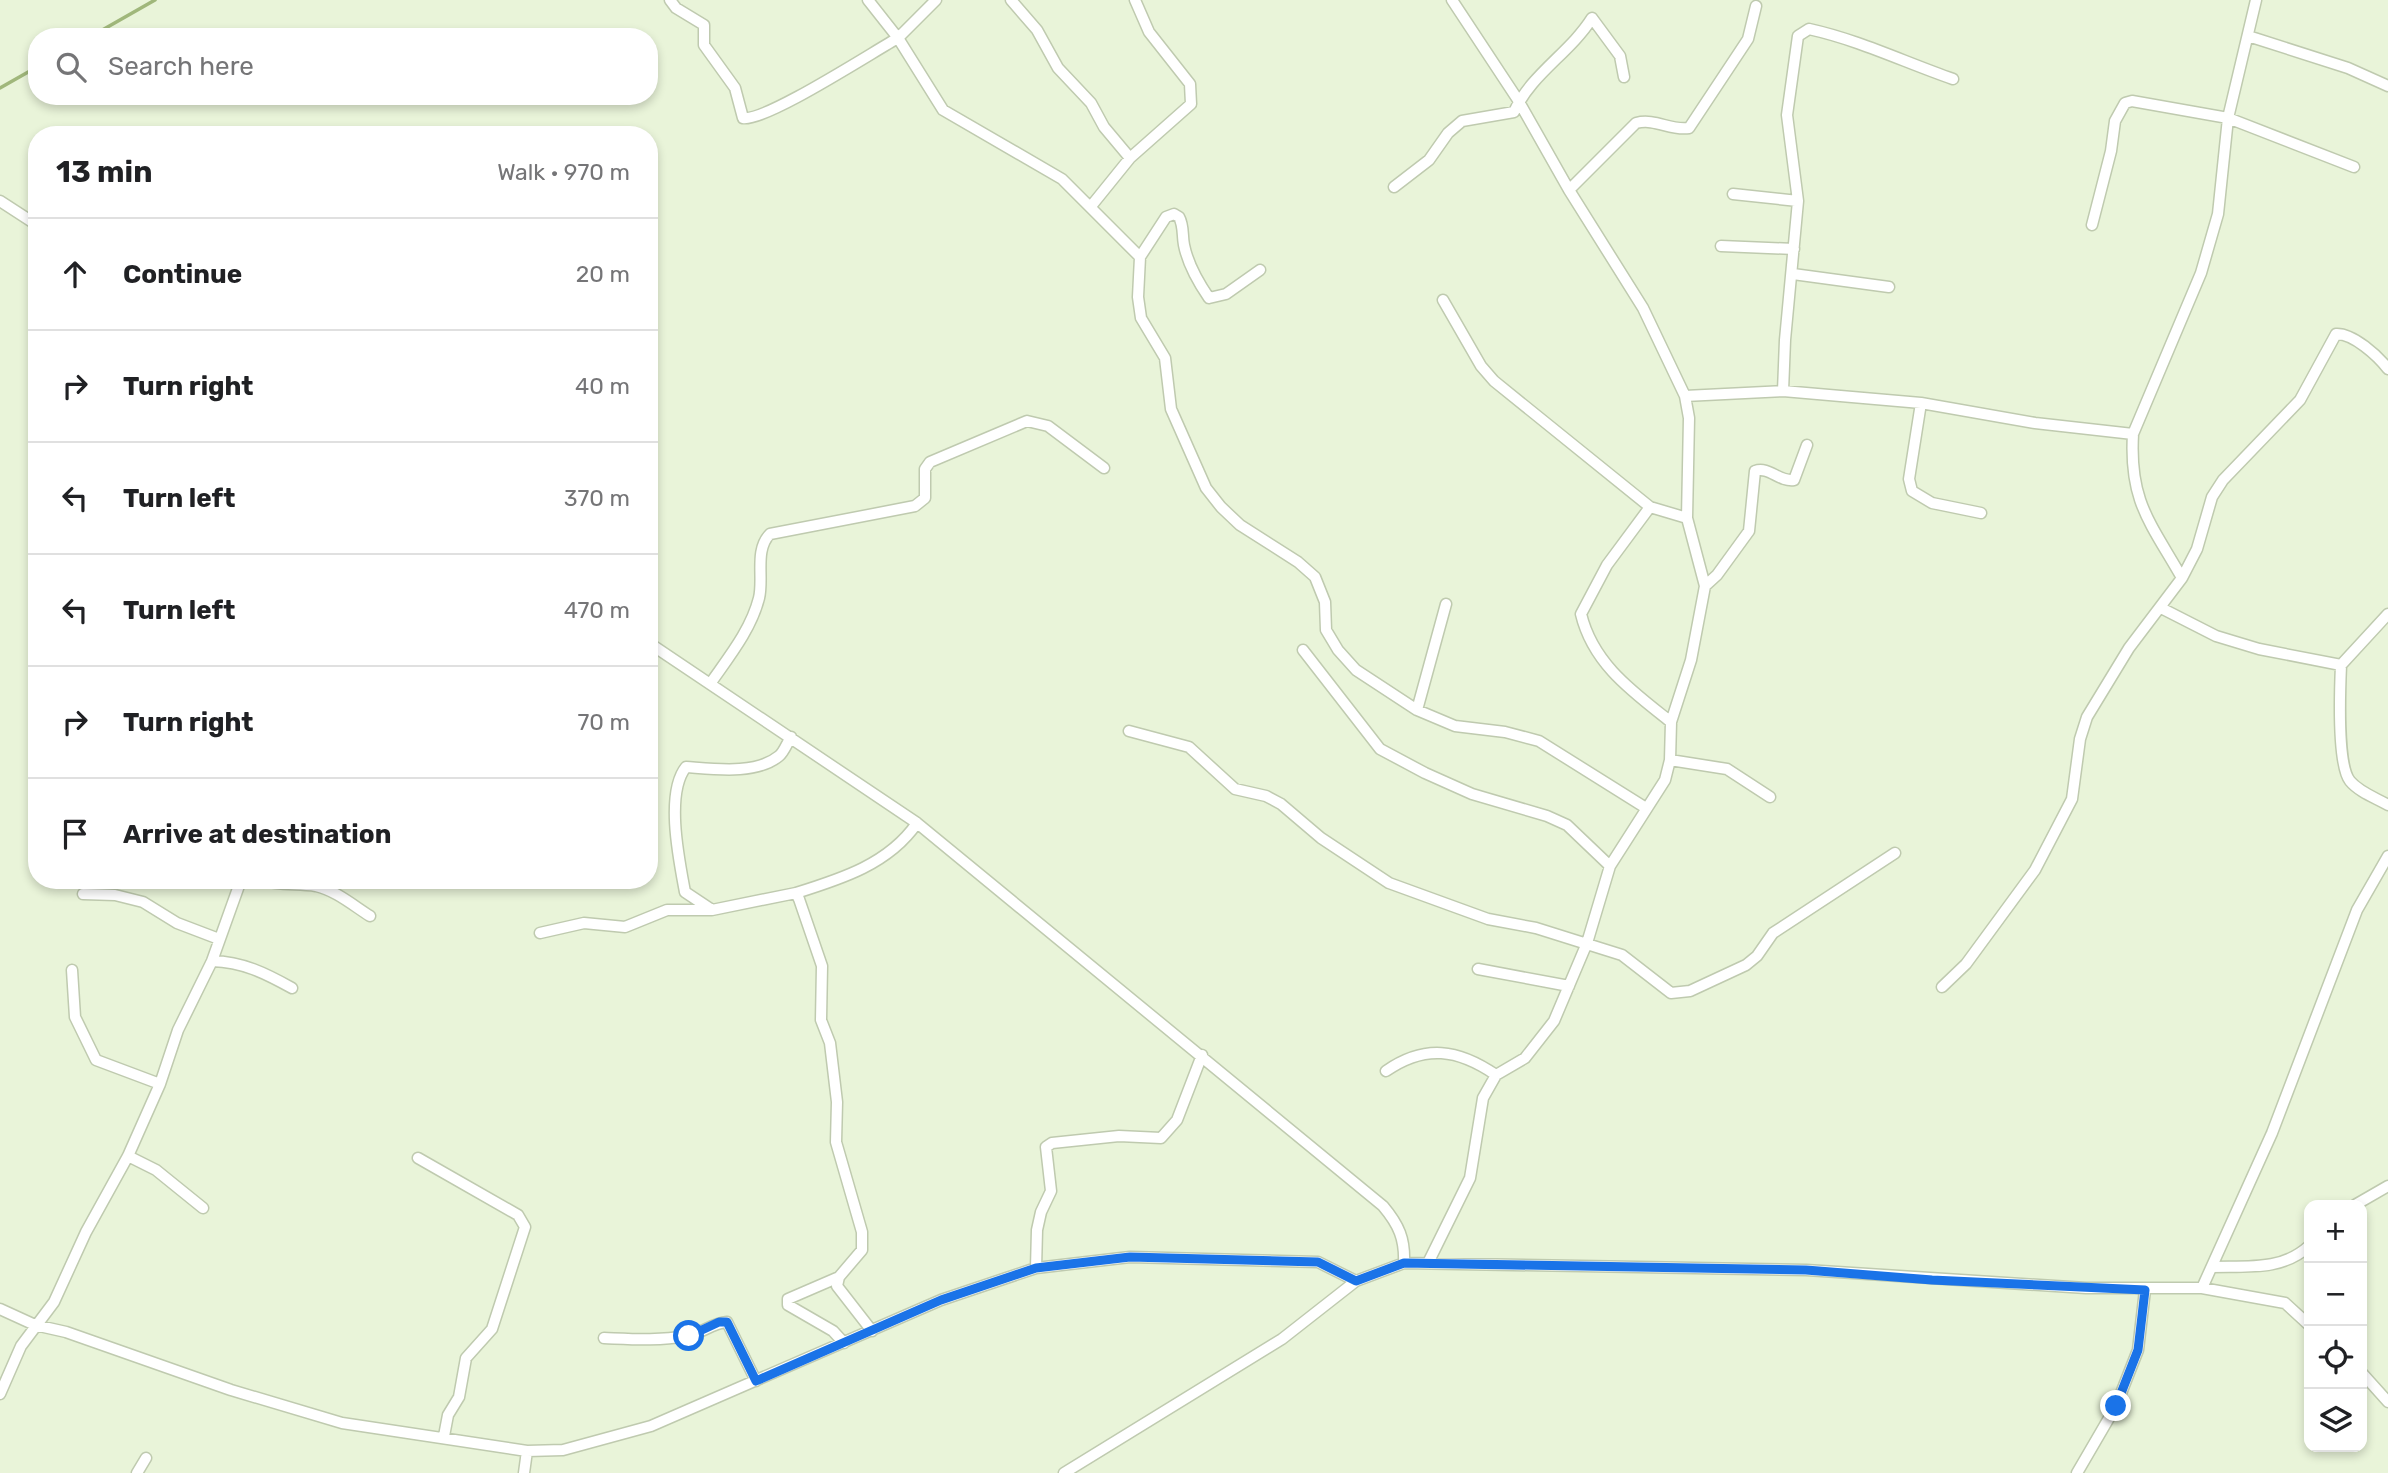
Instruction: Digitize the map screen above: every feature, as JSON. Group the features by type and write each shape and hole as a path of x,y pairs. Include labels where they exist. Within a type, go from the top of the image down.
{"street":[{"path":"670,0 676,8 704,25 704,45 735,88 743,118 751,120 783,105 898,38 936,0"},
{"path":"867,0 898,38 943,110 1062,178 1092,205 1140,257"},
{"path":"1011,0 1037,30 1058,68 1091,103 1104,127 1130,158"},
{"path":"1092,205 1130,158 1191,104 1191,85 1149,32 1135,0"},
{"path":"1429,1263 1470,1178 1483,1098 1496,1075 1525,1058 1554,1021 1587,943 1610,866 1665,780 1670,760 1671,722 1691,660 1705,586 1687,518 1689,418 1685,396 1643,308 1518,102 1452,0"},
{"path":"2182,578 2135,493 2132,474 2133,434 2201,273 2218,214 2228,118 2256,0"},
{"path":"1569,190 1636,123 1650,120 1681,130 1689,128 1748,39 1756,6"},
{"path":"1394,187 1429,160 1448,134 1462,121 1514,112 1518,102 1549,65 1581,36 1592,18 1620,56 1624,78"},
{"path":"1783,391 1798,201 1787,115 1796,49 1802,31 1809,29 1865,44 1896,60 1953,79"},
{"path":"2248,36 2348,68 2388,86"},
{"path":"2092,225 2111,151 2115,121 2125,103 2132,101 2228,118 2354,167"},
{"path":"1733,194 1798,201"},
{"path":"0,201 28,219"},
{"path":"1260,270 1226,294 1209,298 1196,280 1184,246 1183,225 1179,216 1174,214 1166,217 1140,257 1138,297 1141,318 1165,358 1171,409 1206,488 1240,525 1298,562 1315,577 1325,602 1326,630 1338,650 1356,670 1417,710 1455,726 1505,732 1539,741 1646,808"},
{"path":"1721,246 1794,249"},
{"path":"1793,274 1889,288"},
{"path":"1443,300 1481,366 1494,381 1650,507 1687,518"},
{"path":"1942,987 1966,964 2035,870 2072,799 2080,739 2087,717 2129,648 2182,578 2197,549 2212,497 2223,480 2300,400 2336,334 2346,335 2356,341 2388,369"},
{"path":"1685,396 1783,391 1921,403 2035,423 2133,434"},
{"path":"1921,403 1909,479 1912,491 1932,503 1957,505 1982,513"},
{"path":"710,684 749,624 760,597 763,542 770,534 915,506 925,498 925,470 930,462 1021,422 1048,426 1104,468"},
{"path":"1705,586 1717,575 1749,531 1755,471 1763,469 1788,481 1794,480 1807,445"},
{"path":"1650,507 1607,565 1581,614 1585,631 1615,677 1671,722"},
{"path":"1417,710 1446,604"},
{"path":"2161,608 2216,636 2259,649 2341,666"},
{"path":"2388,614 2341,666 2340,713 2345,771 2353,785 2388,805"},
{"path":"658,649 917,823 1202,1055 1383,1206 1399,1225 1405,1247 1404,1263"},
{"path":"1303,650 1380,749 1424,773 1472,794 1547,816 1567,825 1610,866"},
{"path":"1129,731 1189,747 1235,789 1266,796 1281,804 1321,838 1389,883 1488,919 1536,928 1630,959 1671,993 1690,991 1746,965 1773,933 1895,853"},
{"path":"712,910 685,892 675,803 678,778 686,767 743,768 765,763 779,755 790,737"},
{"path":"1670,760 1727,769 1770,797"},
{"path":"540,933 584,923 625,926 667,910 712,910 796,893 854,874 891,851 908,837 917,823"},
{"path":"2202,1288 2272,1133 2357,910 2388,856"},
{"path":"0,1394 21,1346 54,1302 86,1232 128,1156 160,1084 178,1030 212,961 238,889"},
{"path":"324,889 370,916"},
{"path":"796,893 822,966 821,1020 830,1043 837,1102 836,1142 862,1232 862,1250 839,1277 788,1299 788,1304 833,1331 844,1343"},
{"path":"83,894 115,895 143,902 177,923 219,939"},
{"path":"212,961 232,962 258,970 292,988"},
{"path":"1478,969 1569,986"},
{"path":"72,970 75,1017 96,1059 160,1084"},
{"path":"1386,1071 1405,1058 1435,1052 1460,1055 1496,1075"},
{"path":"1036,1268 1037,1230 1051,1191 1046,1147 1052,1143 1119,1136 1161,1138 1177,1120 1202,1055"},
{"path":"128,1156 156,1170 203,1208"},
{"path":"418,1158 518,1215 525,1227 492,1329 466,1358 459,1397 448,1415 444,1436"},
{"path":"2364,1200 2388,1186"},
{"path":"2212,1267 2278,1265 2295,1259 2304,1251"},
{"path":"0,1309 35,1325 66,1332 231,1390 342,1423 444,1436 527,1451 563,1450 651,1426 941,1300 1036,1268 1130,1257 1318,1262 1356,1281"},
{"path":"1064,1473 1282,1339 1356,1281 1404,1263 1806,1270 1932,1280 2145,1290 2202,1288 2286,1303 2304,1320"},
{"path":"839,1277 840,1292 850,1300 872,1331"},
{"path":"2077,1473 2116,1406 2138,1350 2145,1290"},
{"path":"604,1338 653,1339 689,1336 719,1322 727,1322 756,1381"},
{"path":"2367,1379 2388,1402"},
{"path":"524,1473 527,1451"},
{"path":"137,1473 146,1458"}],"waterway":[{"path":"106,28 155,0"},
{"path":"0,88 28,72"}],"route":[{"path":"689,1336 719,1322 727,1322 732,1327 756,1381 941,1300 1036,1268 1130,1257 1318,1262 1356,1281 1404,1263 1806,1270 1932,1280 2145,1290 2138,1350 2116,1406"}]}
